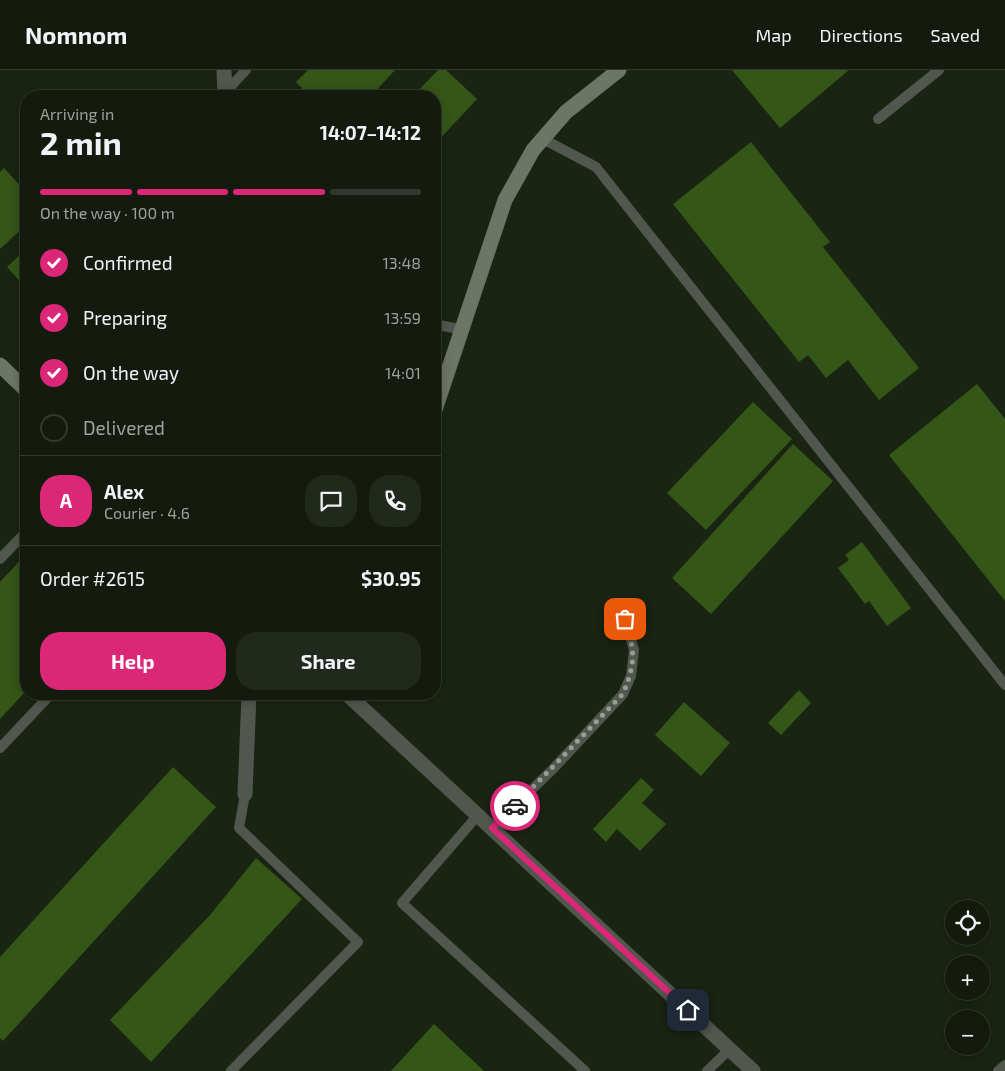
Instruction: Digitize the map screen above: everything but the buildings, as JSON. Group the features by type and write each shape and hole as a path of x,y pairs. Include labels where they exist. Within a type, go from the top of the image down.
{"street":[{"path":"224,70 225,90"},
{"path":"441,392 506,200 533,150 566,112 619,70"},
{"path":"0,365 20,384"},
{"path":"245,794 249,700"},
{"path":"354,700 753,1071"}],"lane":[{"path":"229,90 246,70"},
{"path":"878,120 939,70"},
{"path":"543,139 596,167 1005,685"},
{"path":"441,326 462,330"},
{"path":"0,559 20,538"},
{"path":"492,828 553,768 623,694 631,676 634,650 625,619"},
{"path":"0,748 45,700"},
{"path":"231,1071 358,942 239,828 245,794"},
{"path":"478,815 402,903 585,1071"},
{"path":"707,1071 730,1049"},
{"path":"998,1071 1005,1065"}],"way so far":[{"path":"515,806 623,694 631,676 634,650 625,619"}],"route":[{"path":"515,806 492,828 688,1010"}]}
